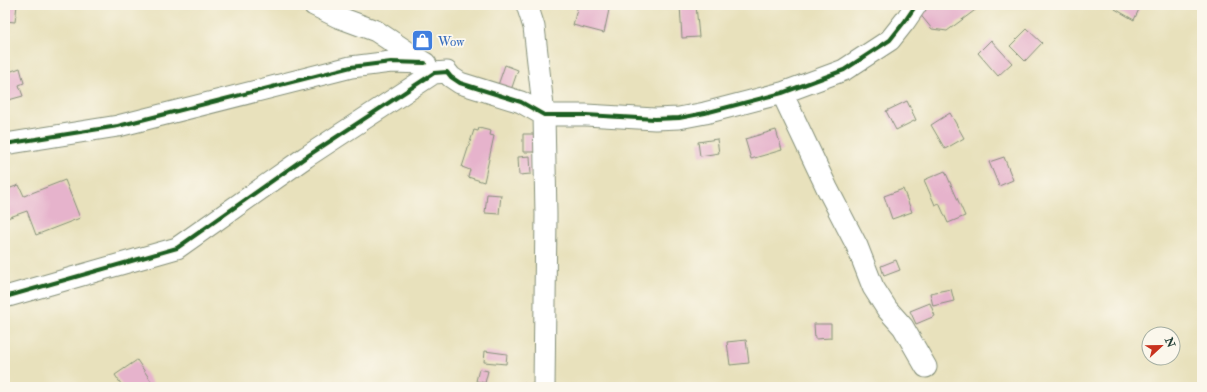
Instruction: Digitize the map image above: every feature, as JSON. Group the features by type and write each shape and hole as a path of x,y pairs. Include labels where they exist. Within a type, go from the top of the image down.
{"street":[{"path":"314,5 376,31 430,68"},
{"path":"527,5 534,28 544,115 546,215 544,387"},
{"path":"5,144 118,126 352,67 391,62 447,72 451,77 460,83 522,102 544,115 586,115 656,119 679,118 705,113 782,93 844,70 890,40 905,22 916,5"},
{"path":"5,297 177,248 430,68"},
{"path":"782,93 827,188 857,246 873,287 887,309 903,327 926,367"}],"building":[{"path":"5,5 17,5 15,22 5,21"},
{"path":"578,5 610,5 604,33 573,25"},
{"path":"680,5 696,5 699,37 682,38"},
{"path":"921,5 982,5 947,31 932,29 919,13"},
{"path":"1117,5 1141,5 1134,20 1115,9"},
{"path":"1027,29 1042,43 1025,61 1010,46"},
{"path":"991,40 1012,63 998,76 978,53"},
{"path":"505,65 518,70 510,93 497,88"},
{"path":"20,68 24,83 19,85 23,96 5,101 6,73"},
{"path":"907,101 916,120 896,130 886,111"},
{"path":"950,113 964,138 945,149 931,125"},
{"path":"479,128 491,131 490,135 494,136 484,182 468,177 470,170 462,167 474,130 478,131"},
{"path":"776,130 782,150 751,159 745,139"},
{"path":"523,134 537,134 537,152 523,152"},
{"path":"717,139 719,153 700,156 698,142"},
{"path":"530,156 531,174 519,175 518,157"},
{"path":"1004,157 1013,180 999,186 989,162"},
{"path":"945,171 965,216 948,223 939,203 935,205 924,180"},
{"path":"65,180 80,218 36,235 27,211 7,218 5,212 5,190 19,185 24,196"},
{"path":"903,189 912,212 892,219 884,196"},
{"path":"487,194 501,195 499,214 485,213"},
{"path":"896,260 900,270 884,276 881,266"},
{"path":"951,289 954,301 933,306 930,293"},
{"path":"930,303 935,316 916,324 910,311"},
{"path":"814,324 831,324 831,338 815,339"},
{"path":"746,340 749,363 730,365 727,342"},
{"path":"485,351 507,354 506,364 484,362"},
{"path":"137,360 155,387 123,387 115,375"},
{"path":"479,369 488,371 485,383 476,381"},
{"path":"521,383 539,385 539,387 521,387"}],"cycle path":[{"path":"5,297 177,248 306,157 434,73 447,72 451,77 460,83 521,102 544,115 586,115 655,119 679,118 705,113 782,93 844,70 890,40 916,5"},
{"path":"5,144 118,126 351,67 391,62 425,63"}],"place":[{"name":"Wow","path":"422,41"}]}
